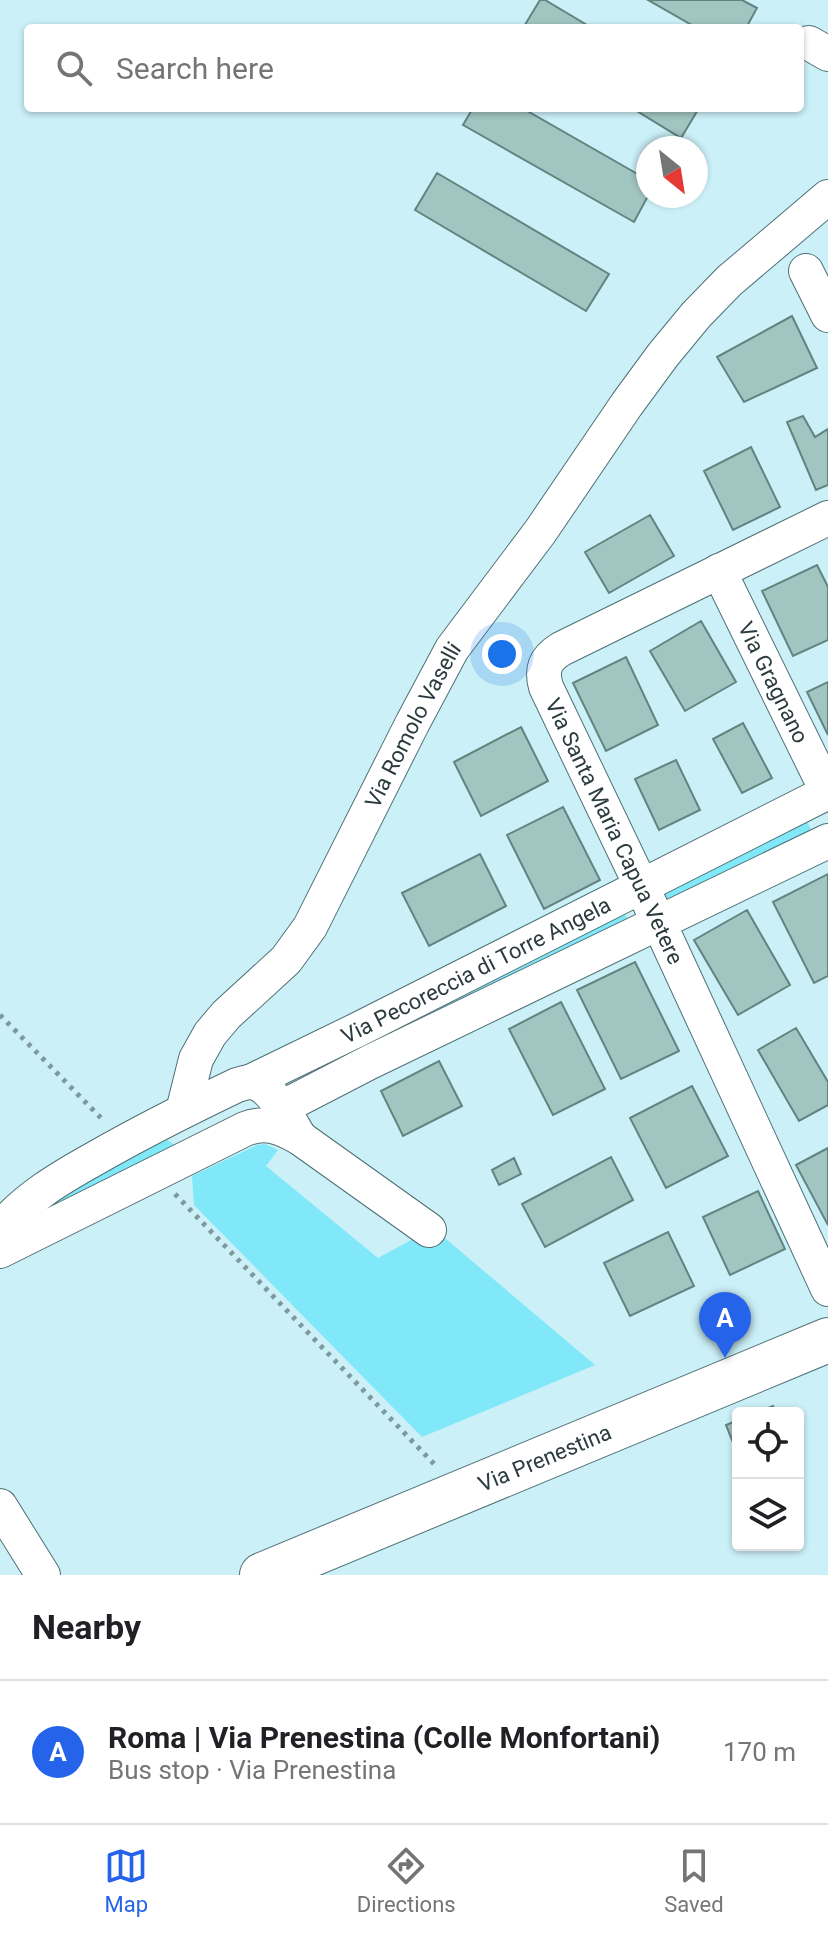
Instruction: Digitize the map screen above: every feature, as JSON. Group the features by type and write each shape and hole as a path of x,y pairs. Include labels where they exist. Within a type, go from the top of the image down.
{"main road":[{"name":"Via Prenestina","path":"262,1575 828,1340"}],"street":[{"name":"Via Romolo Vaselli","path":"183,1111 196,1059 210,1034 299,945 452,649 533,542 654,368 710,299 823,203"},
{"path":"806,271 828,315"},
{"name":"Via Santa Maria Capua Vetere","path":"828,518 561,649 545,664 543,672 546,687 642,886 828,1289"},
{"name":"Via Gragnano","path":"719,571 828,793"},
{"name":"Via Pecoreccia di Torre Angela","path":"183,1111 357,1030 828,793"},
{"name":"Via Pecoreccia di Torre Angela","path":"201,1150 370,1062 828,841"},
{"path":"357,1030 360,1048 370,1062"},
{"path":"210,1034 214,1075 236,1086 263,1088 257,1122"},
{"path":"236,1086 257,1122 276,1126 300,1138 429,1230"},
{"path":"0,1229 22,1206 44,1190 124,1141 183,1111 201,1150 0,1251"},
{"path":"0,1506 43,1575"}],"path":[{"path":"0,1015 124,1141"},
{"path":"155,1173 461,1492"}],"shaded area":[{"path":"806,819 815,838 669,910 660,892"},
{"path":"623,910 632,929 380,1042 379,1032"},
{"path":"166,1139 175,1145 176,1154 10,1226 36,1204"},
{"path":"265,1144 278,1150 266,1166 378,1258 433,1228 595,1365 422,1437 194,1205 192,1176"}],"building":[{"path":"540,0 545,0 585,24 525,24"},
{"path":"648,0 742,0 757,8 748,24 690,24"},
{"path":"471,112 529,112 636,173 636,208 642,208 634,222 463,125"},
{"path":"639,112 697,112 682,136 678,136"},
{"path":"437,173 609,274 586,311 415,210"},
{"path":"792,316 817,368 744,402 717,357"},
{"path":"803,416 815,437 828,429 828,485 816,490 787,422"},
{"path":"751,447 780,507 733,530 704,471"},
{"path":"650,515 674,556 609,593 585,552"},
{"path":"817,565 828,587 828,640 793,656 762,591"},
{"path":"701,621 736,682 685,711 650,651"},
{"path":"626,657 658,725 606,751 573,683"},
{"path":"828,682 828,735 807,692"},
{"path":"743,723 772,778 742,793 713,739"},
{"path":"521,727 548,781 481,816 454,762"},
{"path":"676,760 700,810 659,830 635,779"},
{"path":"563,807 600,880 544,909 507,835"},
{"path":"480,854 506,906 429,946 402,893"},
{"path":"828,874 828,976 814,983 773,902"},
{"path":"747,910 790,985 738,1015 694,940"},
{"path":"635,962 679,1051 621,1079 577,990"},
{"path":"561,1002 605,1089 553,1115 509,1029"},
{"path":"796,1028 828,1082 828,1105 799,1121 758,1050"},
{"path":"439,1061 462,1106 403,1136 381,1091"},
{"path":"692,1086 728,1156 666,1188 630,1118"},
{"path":"828,1148 828,1225 796,1165"},
{"path":"611,1157 633,1200 545,1247 522,1204"},
{"path":"514,1158 521,1174 499,1185 492,1170"},
{"path":"758,1191 785,1249 730,1275 703,1217"},
{"path":"668,1232 694,1286 630,1316 604,1263"},
{"path":"732,1422 732,1440 726,1425"}],"place":[{"name":"Roma | Via Prenestina (Colle Monfortani)","path":"725,1358"}]}
